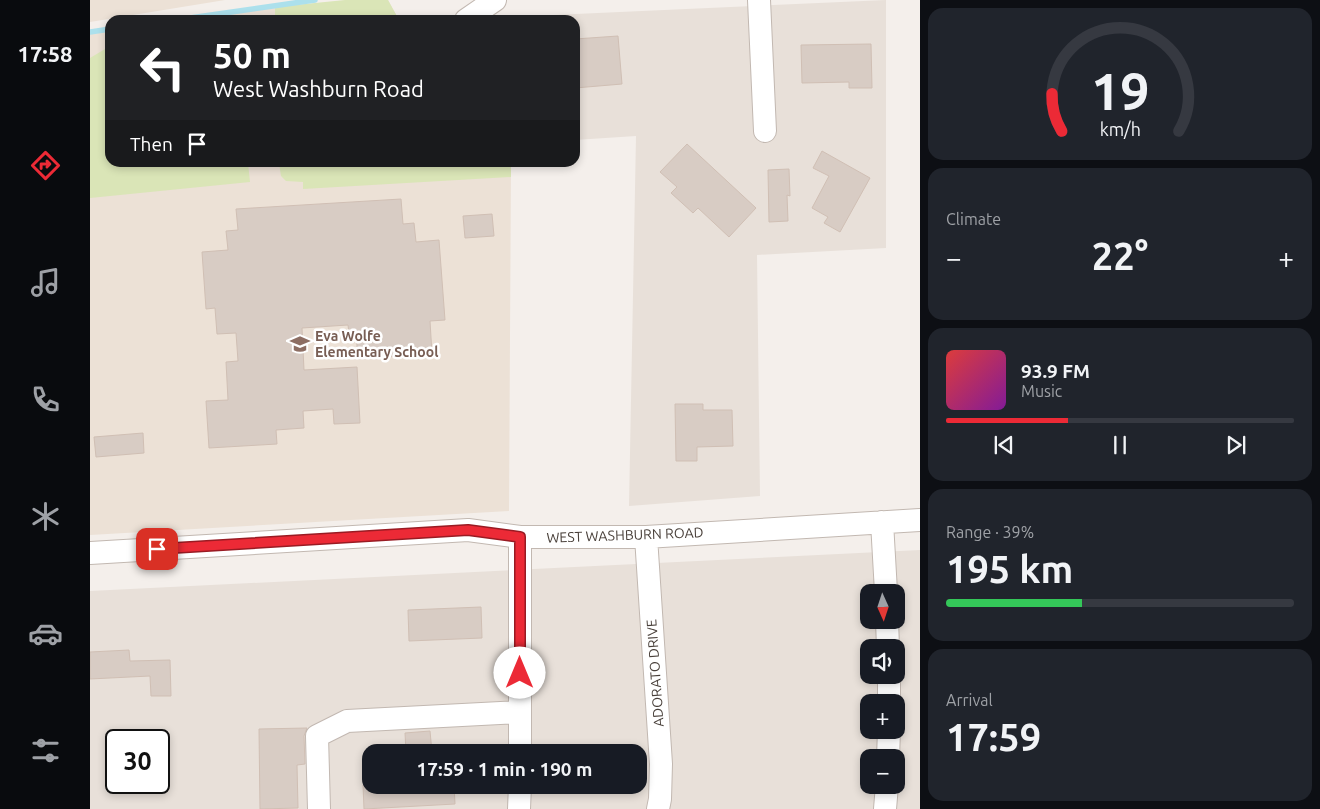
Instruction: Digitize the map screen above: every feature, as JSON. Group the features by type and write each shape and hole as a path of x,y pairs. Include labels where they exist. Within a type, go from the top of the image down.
{"street":[{"path":"473,15 495,0"},
{"path":"760,0 765,131"},
{"name":"WEST WASHBURN ROAD","path":"90,554 468,530 520,537 646,537 920,520"},
{"path":"882,522 886,584"},
{"path":"520,537 520,744"},
{"name":"ADORATO DRIVE","path":"646,537 661,764 658,809"},
{"path":"320,809 317,736 347,721 520,712"},
{"path":"520,794 520,809"},
{"path":"885,809 886,794"}],"shaded area":[{"path":"90,0 225,0 133,15 105,15 105,20 90,22"},
{"path":"360,0 388,0 396,15 214,15 275,7"},
{"path":"886,0 886,248 757,255 760,496 629,506 636,136 580,140 580,15 553,15"},
{"name":"Eva Wolfe Elementary School","path":"105,30 105,167 511,167 509,511 90,535 90,32"},
{"path":"920,550 920,809 90,809 90,591"}],"green space":[{"path":"345,0 388,0 396,15 275,15 275,7"},
{"path":"105,49 105,167 248,167 250,182 90,198 90,58"},
{"path":"280,167 511,167 511,177 303,189 303,182 286,181 281,176"}],"building":[{"path":"618,36 622,84 580,88 580,39"},
{"path":"871,44 872,88 849,88 849,82 802,83 801,45"},
{"path":"687,144 756,208 729,237 698,208 693,213 671,193 677,187 660,172"},
{"path":"822,151 870,178 840,232 824,223 828,217 812,208 829,176 813,168"},
{"path":"789,169 790,196 787,195 788,221 769,222 768,170"},
{"path":"401,199 403,224 414,223 416,242 439,240 445,320 430,321 432,354 358,359 356,333 349,333 348,325 302,328 304,370 357,367 360,423 334,424 333,409 303,411 304,428 276,430 277,444 209,448 206,401 228,400 226,362 238,361 236,333 217,334 215,308 206,309 202,252 228,250 226,231 238,230 236,209"},
{"path":"492,214 494,236 465,238 463,216"},
{"path":"675,404 703,404 703,410 732,410 733,446 697,447 697,461 676,461"},
{"path":"143,433 144,453 96,457 94,437"},
{"path":"481,607 482,638 409,641 408,610"},
{"path":"129,650 130,661 170,660 171,696 151,696 150,676 90,679 90,652"},
{"path":"307,728 304,736 305,764 297,765 298,808 260,809 259,729"},
{"path":"430,731 431,744 406,744 405,733"},
{"path":"363,794 454,794 455,804 364,809"}],"waterway":[{"path":"211,15 315,0"},
{"path":"90,32 105,30"}],"place":[{"name":"Eva Wolfe Elementary School","path":"300,344"}],"route":[{"path":"157,549 468,530 520,537 520,673"}]}
